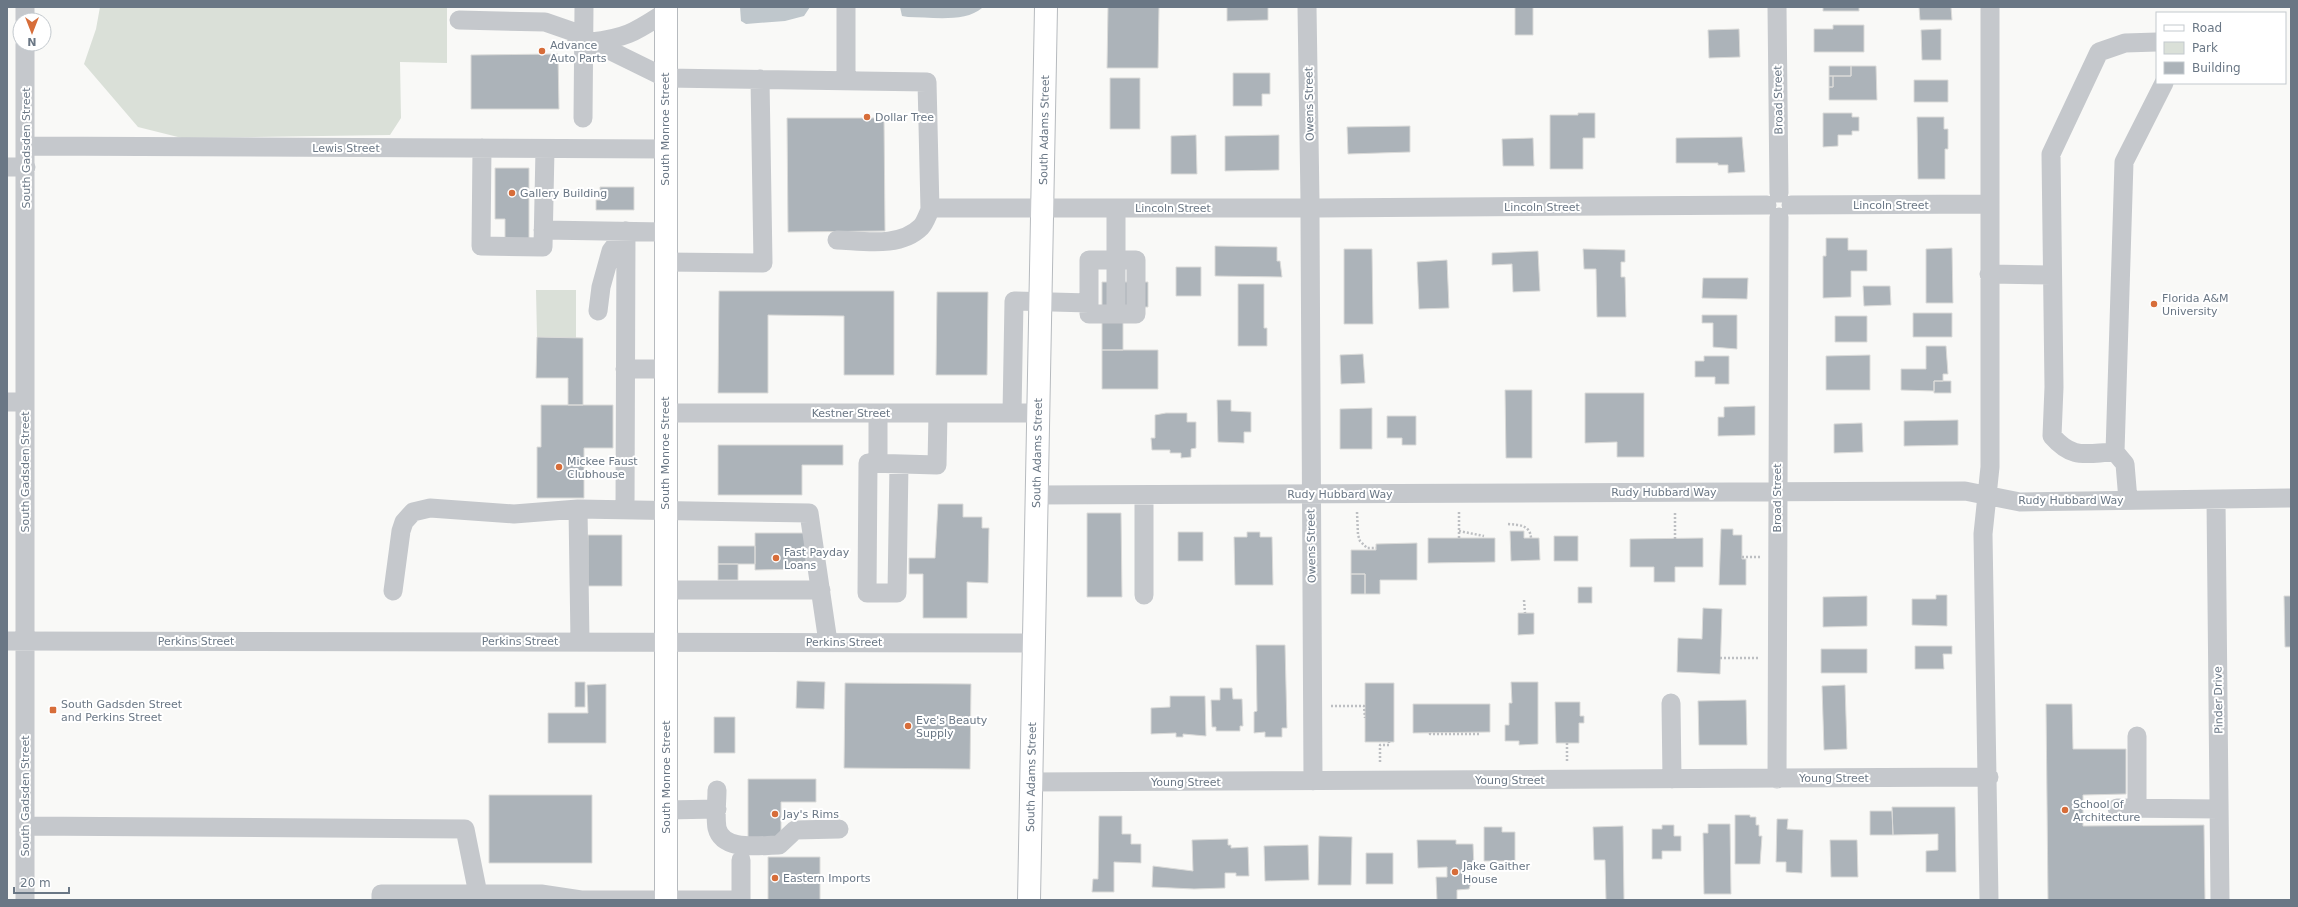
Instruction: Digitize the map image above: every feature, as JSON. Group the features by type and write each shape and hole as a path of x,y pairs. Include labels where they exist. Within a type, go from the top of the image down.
{"main road":[{"name":"South Adams Street","path":"1029,900 1037,413 1043,207 1046,7"},
{"name":"South Monroe Street","path":"666,9 666,899"}],"street":[{"path":"583,118 584,7"},
{"path":"846,7 846,80"},
{"name":"Owens Street","path":"1307,7 1310,208 1313,781"},
{"name":"Broad Street","path":"1776,779 1776,492 1779,205 1777,7"},
{"path":"1989,900 1989,778 1983,534 1990,467 1990,7"},
{"path":"584,43 618,39 634,32 666,9"},
{"path":"459,20 525,14 570,31 584,43 611,51 666,78 927,82 930,208 922,226 910,236 884,241 837,240"},
{"path":"2116,452 2074,453 2063,449 2052,436 2054,387 2051,154 2099,52 2124,43 2156,42"},
{"name":"South Gadsden Street","path":"25,52 26,166 16,402 16,641 25,826 26,900"},
{"path":"665,262 763,263 760,79"},
{"path":"2128,500 2124,464 2116,452 2124,162 2163,84"},
{"name":"Lewis Street","path":"26,146 665,149"},
{"path":"482,148 481,246 543,247 545,149"},
{"path":"7,166 26,166"},
{"name":"Lincoln Street","path":"930,208 1310,208 1990,204"},
{"path":"1116,208 1116,260 1116,314 1088,314 1088,260 1116,260"},
{"path":"543,230 665,232"},
{"path":"598,311 601,287 611,251 626,231"},
{"path":"625,509 626,231"},
{"path":"1989,274 2052,275"},
{"path":"1012,413 1014,301 1088,303"},
{"path":"1014,331 1040,331"},
{"path":"625,369 665,369"},
{"path":"1013,389 1038,389"},
{"name":"Kestner Street","path":"665,412 1037,413"},
{"path":"878,413 878,463"},
{"path":"899,464 897,593 867,593 868,463 937,465 938,413"},
{"name":"Rudy Hubbard Way","path":"1036,495 1965,491 2020,502 2291,498"},
{"path":"1144,495 1144,594"},
{"name":"Pinder Drive","path":"2216,500 2220,900"},
{"path":"393,591 400,532 404,522 413,512 430,508 514,514 578,509 809,513 828,642"},
{"path":"578,509 580,641"},
{"path":"665,590 821,590"},
{"name":"Perkins Street","path":"16,641 665,641 1033,643"},
{"path":"1671,703 1672,779"},
{"path":"2136,736 2137,808"},
{"name":"Young Street","path":"1030,782 1989,778"},
{"path":"716,790 717,828 722,837 734,845 779,845 795,830 839,829"},
{"path":"2117,808 2219,808"},
{"path":"666,810 717,809"},
{"path":"25,826 465,828 478,894"},
{"path":"381,900 381,894 541,894 581,900 741,900 740,860"}],"path":[{"path":"1675,492 1675,539"},
{"path":"1458,493 1459,538"},
{"path":"1356,494 1360,541 1367,548 1376,548"},
{"path":"1508,524 1527,528 1530,531 1531,538"},
{"path":"1459,531 1484,536"},
{"path":"1524,600 1525,613"},
{"path":"1720,658 1776,658"},
{"path":"1313,706 1364,706 1365,718"},
{"path":"1430,733 1479,734"},
{"path":"1381,780 1380,745 1389,745 1389,742"}],"green space":[{"path":"100,7 447,7 447,63 400,62 401,118 390,135 182,138 138,127 84,64 96,29"},
{"path":"536,290 576,290 576,338 537,337"}],"shaded area":[{"path":"740,7 810,7 804,16 785,21 746,24 741,21"},
{"path":"900,7 982,8 975,13 966,16 937,18 902,16"}],"building":[{"path":"1108,7 1159,7 1158,68 1107,68"},
{"path":"1227,7 1268,7 1268,20 1227,21"},
{"path":"1515,7 1533,7 1533,35 1515,35"},
{"path":"1823,7 1859,7 1859,11 1823,11"},
{"path":"1919,7 1951,7 1952,20 1920,20"},
{"path":"1833,25 1864,25 1864,52 1814,52 1814,29 1833,29"},
{"path":"1739,29 1740,57 1709,58 1708,30"},
{"path":"1941,29 1941,60 1922,60 1921,30"},
{"path":"558,54 559,109 471,109 471,55"},
{"path":"1829,66 1851,66 1851,76 1829,76"},
{"path":"1851,66 1876,66 1877,100 1829,100 1829,87 1833,87 1833,76 1851,76"},
{"path":"1233,73 1270,73 1270,94 1262,94 1262,106 1233,106"},
{"path":"1829,76 1833,76 1833,87 1829,87"},
{"path":"1110,78 1140,78 1140,129 1110,129"},
{"path":"1914,80 1948,80 1948,102 1914,102"},
{"path":"1578,113 1595,113 1595,138 1583,138 1583,169 1550,169 1550,115 1578,115"},
{"path":"1823,113 1852,113 1852,117 1859,117 1859,131 1852,131 1852,135 1838,135 1838,146 1823,147"},
{"path":"1917,117 1944,117 1944,129 1948,129 1948,149 1945,149 1945,179 1918,179"},
{"path":"787,118 884,118 885,231 788,232"},
{"path":"1410,126 1410,152 1348,154 1347,127"},
{"path":"1196,135 1197,174 1171,174 1171,136"},
{"path":"1279,135 1279,170 1225,171 1225,136"},
{"path":"1742,137 1745,172 1728,173 1728,165 1718,165 1718,163 1676,163 1676,138"},
{"path":"1533,138 1534,166 1503,166 1502,139"},
{"name":"Gallery Building","path":"495,168 529,168 529,239 505,239 505,219 495,219"},
{"path":"600,187 634,187 634,210 596,210 596,200 600,200"},
{"path":"1826,238 1848,238 1848,250 1867,250 1867,271 1851,271 1851,297 1823,298 1823,256 1826,256"},
{"path":"1215,246 1277,247 1277,261 1280,261 1282,277 1215,276"},
{"path":"1952,248 1953,303 1926,303 1926,249"},
{"path":"1344,249 1372,249 1373,324 1344,324"},
{"path":"1583,249 1625,250 1625,262 1621,262 1621,277 1625,277 1626,317 1597,317 1596,269 1584,269"},
{"path":"1538,251 1540,291 1513,292 1512,264 1492,265 1492,253"},
{"path":"1447,260 1449,308 1419,309 1417,262"},
{"path":"1176,267 1201,267 1201,296 1176,296"},
{"path":"1703,278 1748,278 1747,299 1702,298"},
{"path":"1102,282 1148,282 1148,307 1123,307 1123,350 1102,350"},
{"path":"1238,284 1264,284 1264,328 1267,328 1267,346 1238,346"},
{"path":"1863,286 1890,286 1891,305 1864,306"},
{"path":"719,291 894,291 894,375 844,375 844,316 768,315 768,393 718,393"},
{"path":"937,292 988,292 987,375 936,375"},
{"path":"1913,313 1952,313 1952,337 1913,337"},
{"path":"1702,315 1737,315 1737,349 1713,347 1713,323 1702,323"},
{"path":"1835,316 1867,316 1867,342 1835,342"},
{"path":"537,337 583,338 583,405 568,405 568,378 536,378"},
{"path":"1926,346 1946,346 1948,374 1943,374 1943,381 1934,381 1934,391 1901,390 1901,369 1926,369"},
{"path":"1102,350 1158,350 1158,389 1102,389"},
{"path":"1363,354 1365,383 1341,384 1340,355"},
{"path":"1870,355 1870,390 1826,390 1826,356"},
{"path":"1704,356 1729,356 1729,384 1715,384 1715,377 1695,377 1695,361 1704,361"},
{"path":"1934,381 1951,381 1951,393 1934,393"},
{"path":"1505,390 1532,390 1532,458 1506,458"},
{"path":"1585,393 1644,393 1644,457 1617,457 1617,442 1585,443"},
{"path":"1217,400 1231,400 1231,411 1251,412 1251,432 1244,432 1244,443 1218,442"},
{"path":"541,405 613,405 613,448 584,448 584,498 537,498 537,447 541,447"},
{"path":"1755,406 1755,435 1718,436 1718,417 1724,417 1724,407"},
{"path":"1372,408 1372,449 1340,449 1340,409"},
{"path":"1166,413 1187,413 1187,422 1196,422 1196,448 1191,449 1191,457 1181,458 1181,453 1170,453 1170,450 1152,450 1151,438 1155,438 1155,415"},
{"path":"1387,416 1416,416 1416,445 1402,445 1402,438 1387,438"},
{"path":"1958,420 1958,445 1904,446 1904,421"},
{"path":"1862,423 1863,452 1834,453 1834,424"},
{"path":"718,445 843,445 843,465 802,465 802,495 718,495"},
{"path":"938,504 963,504 963,517 982,517 982,528 989,528 988,583 967,582 967,618 923,618 923,574 909,574 909,558 935,558"},
{"path":"1087,513 1121,513 1122,597 1087,597"},
{"path":"1721,529 1733,529 1733,535 1742,535 1742,559 1746,559 1746,585 1719,585"},
{"path":"1510,531 1524,531 1524,538 1539,538 1540,560 1511,561"},
{"path":"1178,532 1203,532 1203,561 1178,561"},
{"path":"1247,532 1260,532 1260,537 1272,537 1273,585 1235,585 1234,537 1247,537"},
{"path":"755,533 806,533 806,569 755,570"},
{"path":"588,535 622,535 622,586 588,586"},
{"path":"1554,536 1578,536 1578,561 1554,561"},
{"path":"1428,538 1495,538 1495,562 1428,563"},
{"path":"1703,538 1703,567 1675,567 1675,582 1654,582 1654,567 1630,567 1630,539"},
{"path":"1417,543 1417,580 1380,580 1380,594 1365,594 1365,574 1351,574 1351,550 1376,550 1376,544"},
{"path":"718,546 755,546 755,564 718,564"},
{"path":"718,564 738,564 738,580 718,580"},
{"path":"1351,574 1365,574 1365,594 1351,594"},
{"path":"1578,587 1592,587 1592,603 1578,603"},
{"path":"1936,595 1947,595 1947,626 1912,625 1912,599 1936,599"},
{"path":"1867,596 1867,626 1823,627 1823,597"},
{"path":"2284,596 2291,596 2291,647 2285,647"},
{"path":"1703,608 1722,609 1720,674 1677,672 1678,638 1702,639"},
{"path":"1518,613 1534,613 1534,634 1518,635"},
{"path":"1256,645 1285,645 1287,728 1282,728 1282,737 1265,737 1265,732 1254,733 1254,712 1257,711"},
{"path":"1915,646 1952,646 1952,654 1943,654 1944,669 1915,669"},
{"path":"1821,649 1867,649 1867,673 1821,673"},
{"path":"797,681 825,682 824,709 796,708"},
{"path":"575,682 585,682 585,707 575,707"},
{"path":"1511,682 1538,682 1538,744 1519,745 1519,741 1505,741 1505,725 1509,725 1509,703 1512,703"},
{"name":"Eve's Beauty Supply","path":"845,683 971,684 970,769 844,768"},
{"path":"1365,683 1394,683 1394,742 1365,742"},
{"path":"606,684 606,743 548,743 548,713 588,713 587,685"},
{"path":"1845,685 1847,749 1824,750 1822,686"},
{"path":"1220,688 1232,688 1233,699 1242,699 1243,726 1240,726 1240,731 1216,731 1216,727 1212,727 1211,700 1220,700"},
{"path":"1170,696 1205,696 1206,736 1183,734 1183,737 1176,737 1176,733 1151,734 1151,708 1170,707"},
{"path":"1746,700 1747,745 1699,745 1698,701"},
{"path":"1555,702 1580,702 1580,716 1584,716 1584,723 1579,723 1579,743 1556,743"},
{"path":"1413,704 1490,704 1490,732 1413,733"},
{"name":"School of Architecture","path":"2046,704 2072,704 2073,749 2126,749 2126,794 2083,795 2083,826 2204,825 2205,900 2048,900"},
{"path":"714,717 735,717 735,753 714,753"},
{"path":"748,779 816,779 816,802 781,802 781,841 748,841"},
{"path":"489,795 592,795 592,863 489,863"},
{"path":"1892,807 1955,807 1956,872 1926,872 1926,851 1938,850 1938,834 1893,835"},
{"path":"1870,811 1892,811 1893,835 1870,835"},
{"path":"1735,815 1750,815 1750,817 1756,817 1756,825 1759,825 1759,836 1762,836 1760,864 1735,864"},
{"path":"1099,816 1122,816 1122,834 1131,834 1131,844 1141,844 1141,863 1114,862 1114,892 1092,892 1093,879 1098,879"},
{"path":"1777,819 1788,819 1787,829 1803,830 1802,873 1786,872 1786,862 1776,862"},
{"path":"1708,824 1730,824 1731,894 1704,894 1703,833 1708,833"},
{"path":"1662,825 1674,825 1674,836 1681,836 1681,851 1662,851 1662,859 1652,859 1652,829 1662,829"},
{"path":"1623,826 1624,900 1606,900 1605,860 1594,860 1593,827"},
{"path":"1484,827 1502,827 1502,832 1515,832 1515,861 1484,861"},
{"path":"1319,836 1352,837 1351,885 1318,885"},
{"path":"1228,839 1228,845 1231,845 1231,848 1248,847 1249,876 1236,876 1236,873 1225,873 1225,888 1194,889 1152,887 1153,866 1193,871 1192,840"},
{"name":"Jake Gaither House","path":"1417,840 1456,840 1456,844 1473,844 1474,867 1463,867 1463,877 1473,876 1469,889 1457,890 1457,900 1437,900 1436,877 1447,877 1447,867 1418,868"},
{"path":"1830,840 1857,840 1858,877 1831,877"},
{"path":"1308,845 1309,880 1265,881 1264,846"},
{"path":"1366,853 1393,853 1393,884 1366,884"},
{"path":"768,857 820,857 820,900 768,900"}],"place":[{"name":"Advance Auto Parts","path":"542,51"},
{"name":"Dollar Tree","path":"867,117"},
{"name":"Gallery Building","path":"512,193"},
{"name":"Florida A&M University","path":"2154,304"},
{"name":"Mickee Faust Clubhouse","path":"559,467"},
{"name":"Fast Payday Loans","path":"776,558"},
{"name":"South Gadsden Street and Perkins Street","path":"53,710"},
{"name":"Eve's Beauty Supply","path":"908,726"},
{"name":"School of Architecture","path":"2065,810"},
{"name":"Jay's Rims","path":"775,814"},
{"name":"Jake Gaither House","path":"1455,872"},
{"name":"Eastern Imports","path":"775,878"}]}
